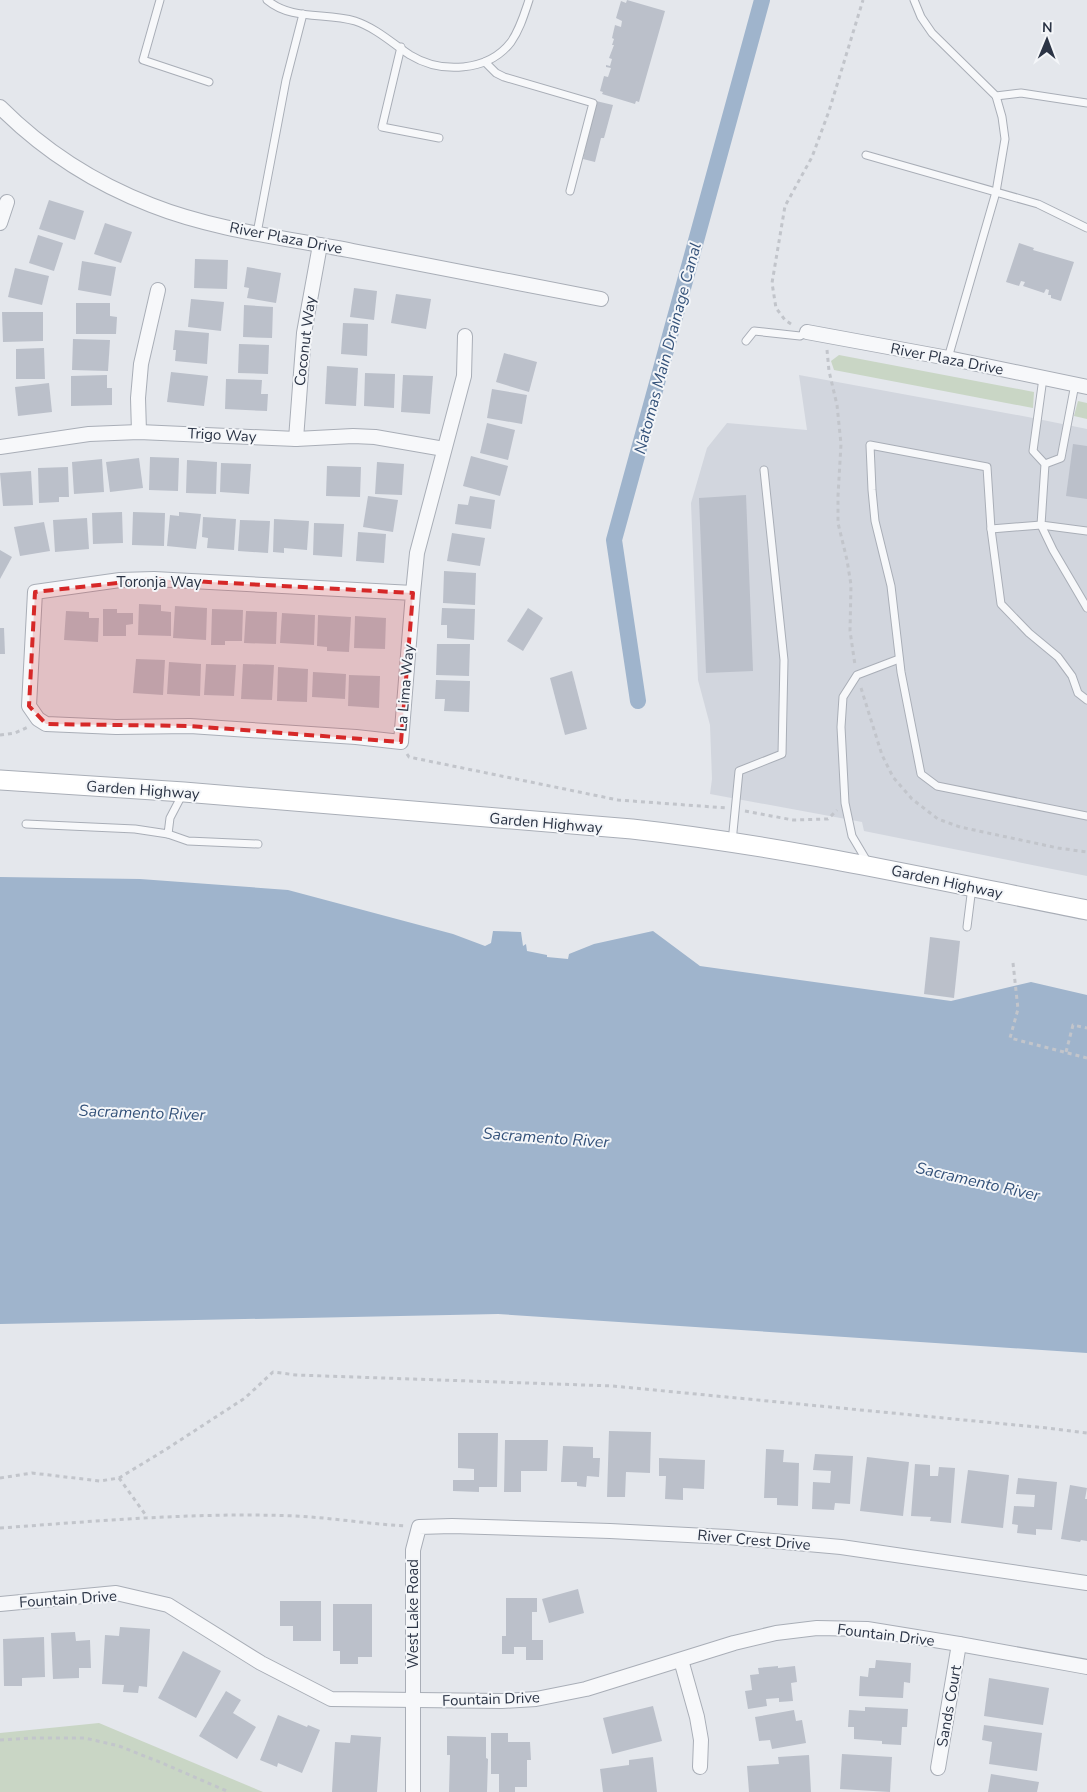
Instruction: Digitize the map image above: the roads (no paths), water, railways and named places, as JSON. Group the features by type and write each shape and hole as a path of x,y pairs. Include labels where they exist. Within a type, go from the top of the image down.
{"main road":[{"name":"Garden Highway","path":"0,780 184,792 632,829 732,842 870,866 1087,910"}],"street":[{"name":"River Plaza Drive","path":"0,107 48,150 85,174 151,206 257,233 601,299"},
{"path":"0,223 7,202"},
{"name":"Coconut Way","path":"296,439 304,334 320,245"},
{"path":"139,432 138,398 141,364 158,290"},
{"name":"River Plaza Drive","path":"807,332 948,358 1081,386"},
{"name":"La Lima Way","path":"34,722 116,727 190,726 356,736 401,742 413,592 421,537 464,376 465,336"},
{"name":"Trigo Way","path":"0,447 89,434 139,432 296,439 353,436 375,437 444,450"},
{"name":"Toronja Way","path":"34,722 29,706 36,592 120,580 154,579 413,592"},
{"name":"River Crest Drive","path":"419,1527 452,1526 610,1530 727,1537 841,1547 1087,1583"},
{"name":"West Lake Road","path":"413,1792 414,1550 419,1527"},
{"name":"Fountain Drive","path":"0,1604 116,1593 168,1605 261,1663 331,1699 413,1701 536,1699 586,1689 734,1643 776,1633 817,1628 867,1629 1087,1667"},
{"name":"Sands Court","path":"938,1768 959,1644"},
{"path":"681,1660 698,1717 700,1767"}],"lane":[{"path":"160,0 143,60 209,82"},
{"path":"267,0 282,10 355,21 379,32 411,55 428,63 460,68 485,62 501,52 520,26 530,0"},
{"path":"914,0 921,17 932,32 996,96 1002,117 1004,139 996,192 948,358"},
{"path":"257,233 286,80 303,14"},
{"path":"401,47 382,127 438,138"},
{"path":"485,62 504,78 593,103 570,191"},
{"path":"996,96 1021,93 1087,103"},
{"path":"866,155 1038,204 1087,228"},
{"path":"746,341 754,331 800,336 807,332"},
{"path":"1043,378 1033,451 1044,464 1041,525 1052,550 1087,608"},
{"path":"1044,464 1061,458 1081,386"},
{"path":"1087,700 1078,692 1072,676 1058,657 1029,633 1000,604 991,529 987,467 870,445 872,490 876,521 891,586 899,659 921,774 937,786 1087,816"},
{"path":"732,842 740,771 782,754 784,660 764,470"},
{"path":"991,529 1041,525 1087,531"},
{"path":"870,866 852,836 845,803 841,727 843,697 857,675 899,659"},
{"path":"168,834 170,818 184,792"},
{"path":"26,824 135,829 168,834 188,840 258,844"},
{"path":"966,927 972,887"}],"water":[{"name":"Sacramento River","path":"0,877 140,879 288,890 453,934 485,946 491,943 493,931 521,932 523,946 526,944 527,951 547,955 547,957 568,959 569,954 594,944 653,931 700,966 951,1001 1031,982 1087,995 1087,1353 498,1314 0,1324"}],"waterway":[{"name":"Natomas Main Drainage Canal","path":"638,701 614,540 762,0"}]}
